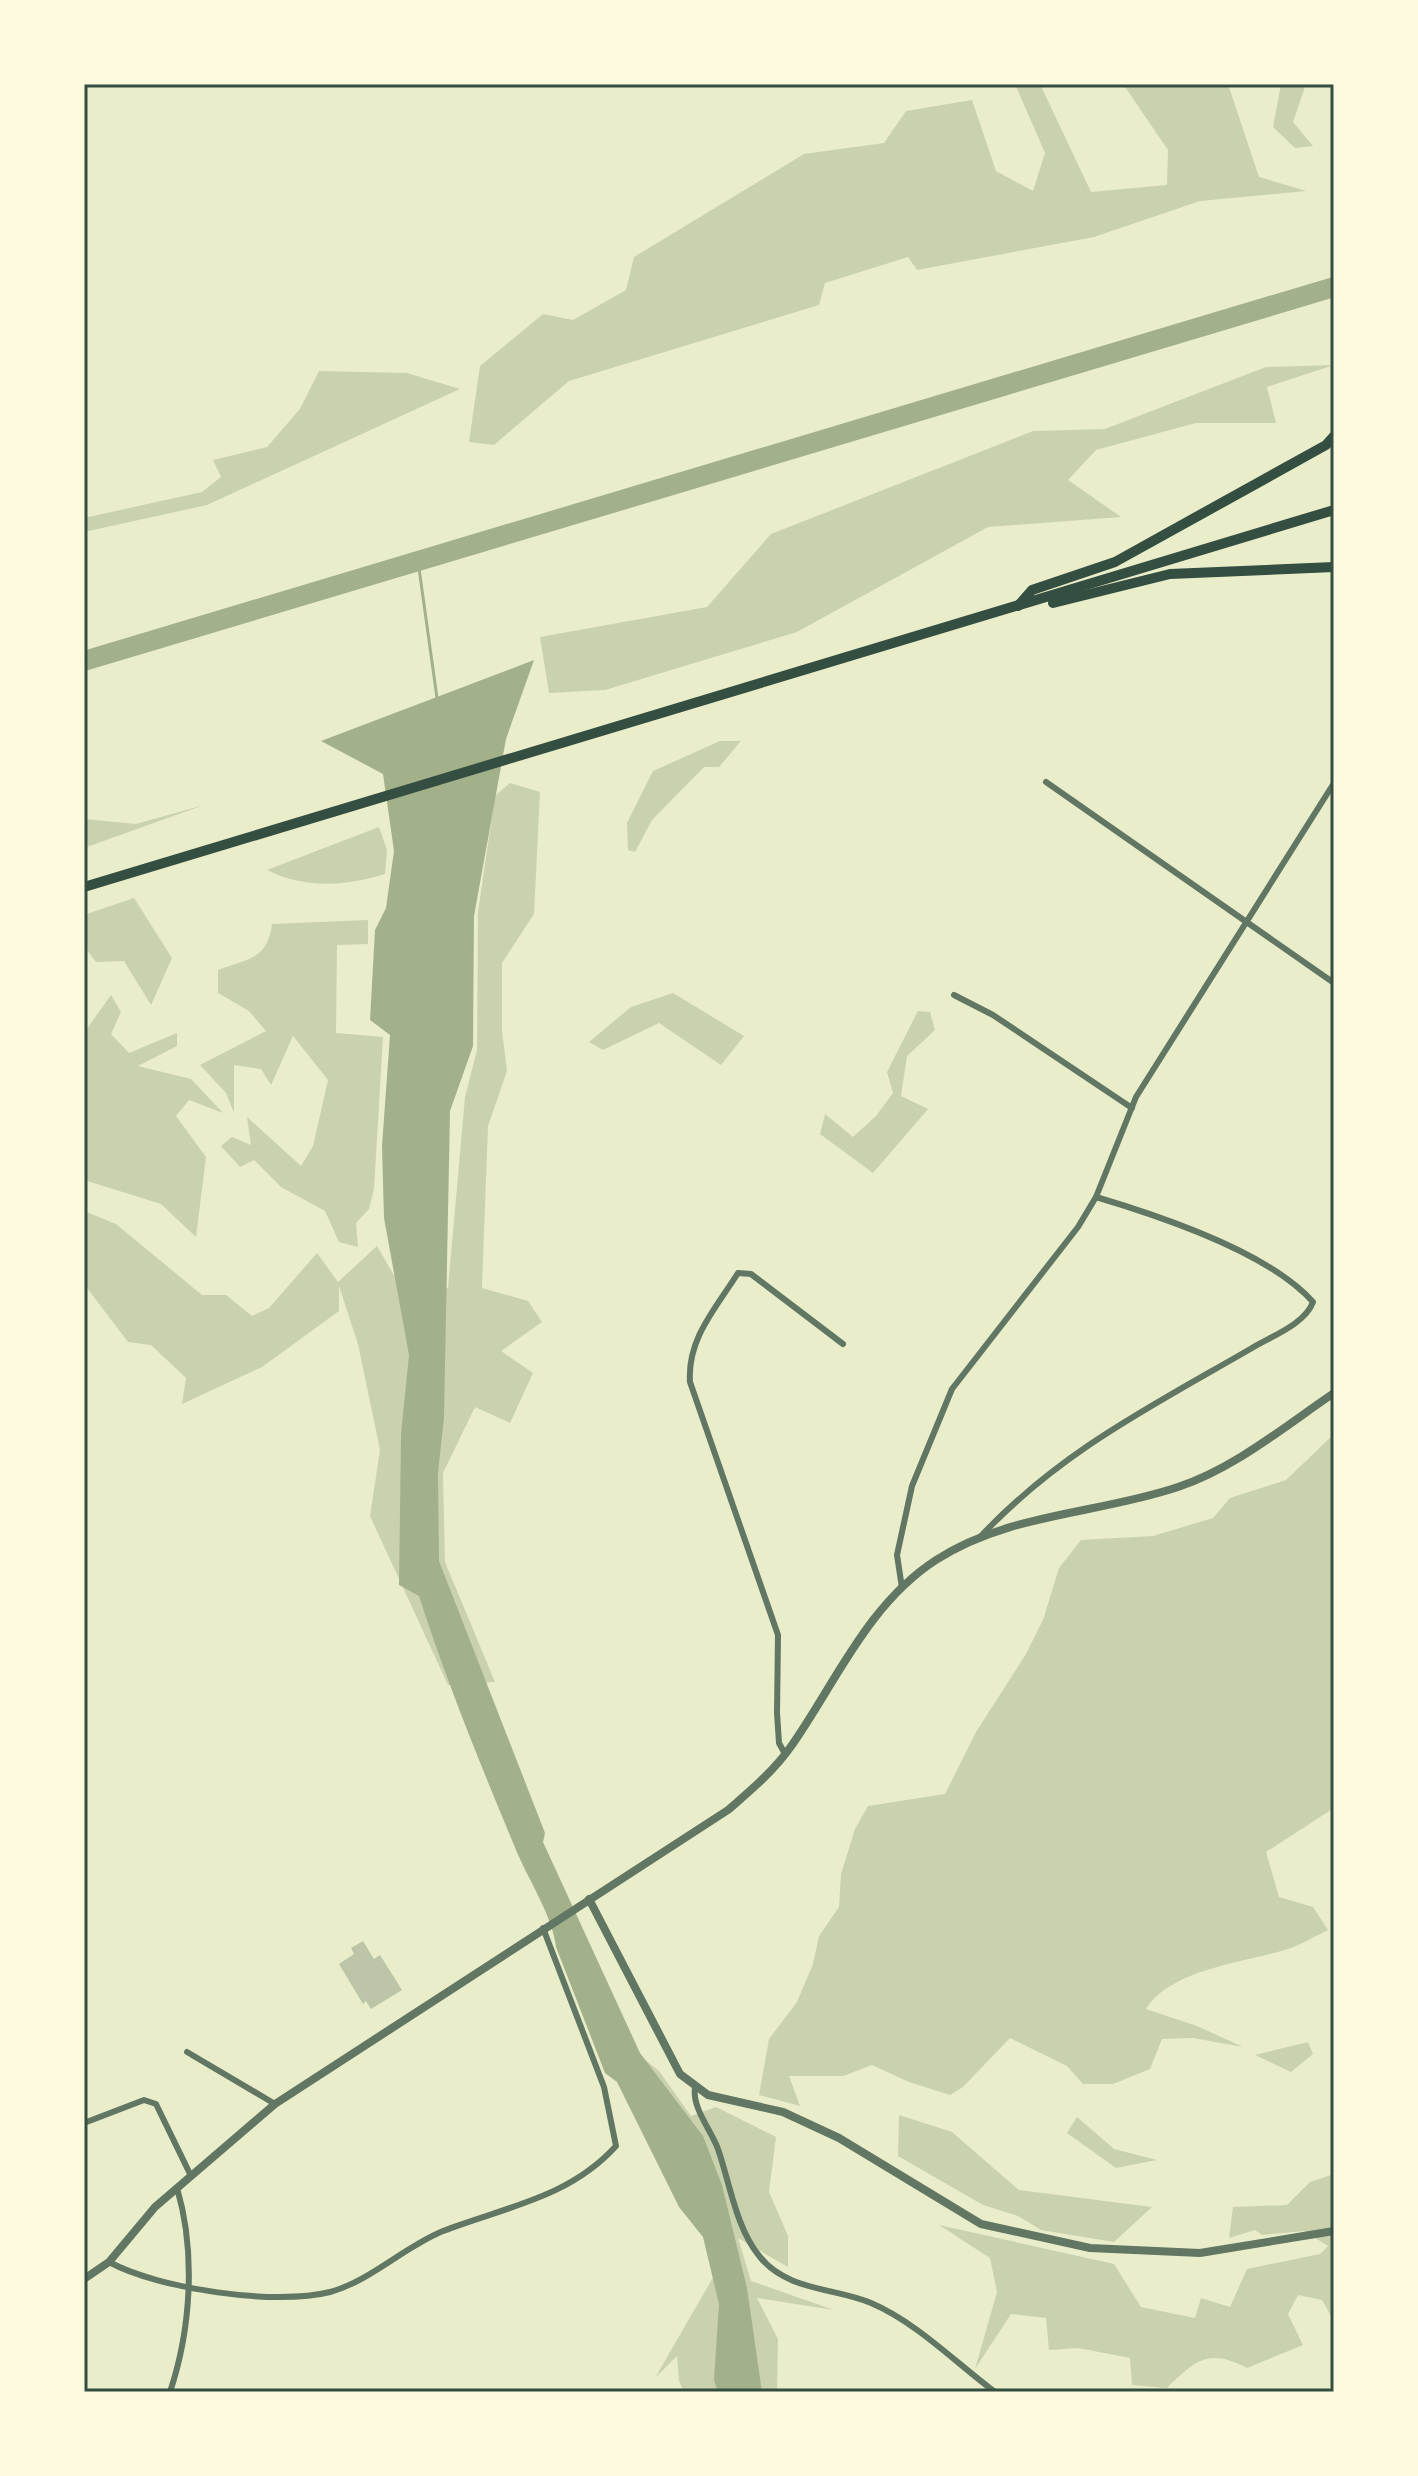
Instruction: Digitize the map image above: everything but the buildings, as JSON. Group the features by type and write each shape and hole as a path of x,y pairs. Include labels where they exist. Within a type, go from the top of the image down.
{"highway":[{"path":"1017,607 1032,590 1115,562 1331,442"},
{"path":"84,887 1334,510"},
{"path":"1017,607 1024,610 1170,574 1334,567"}],"street":[{"path":"1046,782 1334,983"},
{"path":"902,1588 897,1555 912,1486 952,1389 1078,1227 1096,1197 1132,1108 1334,783"},
{"path":"954,995 993,1015 1132,1108"},
{"path":"978,1538 1046,1473 1114,1428 1291,1325 1309,1313 1313,1302 1300,1287 1269,1267 1161,1216 1096,1197"},
{"path":"785,1754 779,1743 778,1728 778,1635 690,1382 689,1360 696,1339 738,1273 751,1274 843,1344"},
{"path":"84,2279 109,2262 155,2207 275,2104 728,1810 785,1754 872,1620 902,1588 936,1560 1011,1525 1137,1500 1183,1486 1247,1452 1334,1393"},
{"path":"589,1899 680,2074 695,2088 708,2095 783,2112 839,2138 981,2224 1090,2248 1200,2253 1334,2231"},
{"path":"109,2262 188,2290 292,2297 331,2292 441,2232 546,2197 602,2161 616,2146 604,2087 543,1928"},
{"path":"187,2052 275,2104"},
{"path":"695,2088 696,2105 709,2125 743,2226 760,2258 790,2279 835,2295 870,2302 912,2328 995,2392"},
{"path":"84,2123 144,2100 156,2104 191,2176"},
{"path":"170,2392 183,2348 188,2290 186,2239 177,2188"}],"shaded area":[{"path":"1015,84 1040,84 1091,192 1167,185 1168,150 1123,84 1228,84 1259,177 1306,191 1200,201 1094,237 917,270 908,257 825,283 819,305 569,381 494,445 469,442 480,366 543,314 573,320 626,290 634,257 804,154 884,143 906,111 972,100 996,171 1033,191 1045,153"},
{"path":"1281,84 1306,84 1293,122 1313,146 1295,148 1273,127"},
{"path":"1334,365 1267,387 1276,423 1196,423 1096,450 1068,480 1121,517 988,527 797,632 605,690 549,693 540,637 707,607 771,534 1033,431 1105,429 1266,367"},
{"path":"319,371 407,373 460,389 207,505 84,532 84,518 202,492 221,477 213,460 267,447 300,409"},
{"path":"534,660 506,739 474,916 473,1046 450,1111 444,1417 438,1473 439,1561 545,1833 543,1842 640,2053 703,2136 722,2185 747,2288 762,2392 718,2392 714,2380 719,2304 703,2237 679,2207 617,2082 605,2073 545,1911 516,1850 465,1724 419,1596 399,1585 401,1434 409,1355 384,1218 382,1146 390,1035 370,1020 375,930 386,908 394,851 383,774 321,741"},
{"path":"720,741 741,741 719,767 704,767 652,820 635,852 628,850 627,823 653,771"},
{"path":"510,783 540,792 534,914 502,963 502,1031 507,1071 488,1126 482,1288 528,1301 542,1322 501,1351 533,1373 510,1423 475,1407 443,1473 445,1562 495,1682 448,1685 370,1516 380,1450 358,1344 339,1286 339,1311 262,1367 182,1404 186,1378 151,1345 128,1342 84,1284 84,1211 116,1224 202,1295 226,1295 252,1316 269,1308 317,1253 338,1282 377,1246 402,1289 448,1288 465,1097 477,1050 478,912 495,796"},
{"path":"204,805 84,848 84,819 136,824"},
{"path":"379,827 387,850 385,874 325,884 296,880 267,870"},
{"path":"134,898 172,958 151,1005 124,961 96,962 84,946 84,915"},
{"path":"368,920 368,944 337,945 336,1033 383,1037 374,1189 369,1209 356,1223 358,1247 339,1242 325,1211 281,1187 254,1160 240,1167 221,1146 232,1137 251,1145 247,1117 301,1166 313,1146 328,1080 293,1036 271,1085 261,1069 234,1065 234,1113 226,1093 200,1065 266,1031 249,1011 218,993 218,970 247,960 261,951 270,936 272,924"},
{"path":"673,993 744,1036 721,1065 659,1023 603,1050 589,1042 631,1007"},
{"path":"111,995 121,1012 111,1034 129,1053 177,1033 177,1046 138,1066 191,1079 223,1113 189,1100 176,1116 206,1157 196,1237 161,1204 84,1180 84,1033"},
{"path":"918,1011 930,1012 935,1030 907,1056 901,1096 928,1109 873,1173 820,1134 825,1114 853,1137 876,1116 893,1093 887,1072"},
{"path":"1334,1434 1334,1808 1266,1852 1279,1897 1313,1907 1328,1930 1288,1949 1190,1976 1157,1995 1146,2009 1197,2026 1243,2047 1193,2038 1162,2039 1150,2069 1113,2084 1083,2084 1067,2066 1010,2038 963,2087 950,2095 909,2082 872,2065 843,2076 789,2076 800,2106 759,2095 769,2039 797,2002 813,1964 819,1936 839,1907 841,1874 855,1829 868,1806 945,1794 976,1732 1026,1654 1043,1620 1059,1568 1081,1540 1153,1536 1213,1518 1230,1498 1286,1480"},
{"path":"1308,2042 1313,2054 1291,2072 1255,2055"},
{"path":"633,2050 659,2071 691,2116 716,2107 776,2137 769,2192 788,2236 788,2267 738,2238 751,2281 834,2310 757,2298 778,2339 777,2392 684,2392 679,2381 677,2356 655,2378 715,2274 702,2227"},
{"path":"899,2115 952,2132 1019,2190 1152,2207 1114,2242 1041,2230 1018,2216 983,2205 898,2156"},
{"path":"1077,2117 1114,2149 1157,2160 1116,2168 1067,2133"},
{"path":"1334,2174 1334,2321 1322,2300 1298,2295 1288,2314 1303,2345 1247,2368 1222,2359 1203,2360 1186,2370 1167,2388 1132,2385 1130,2358 1078,2348 1049,2350 1046,2318 1011,2314 975,2369 997,2292 990,2258 939,2225 1114,2264 1141,2307 1195,2318 1201,2298 1230,2307 1247,2269 1320,2254 1328,2246 1304,2231 1262,2235 1255,2230 1229,2238 1233,2207 1287,2205 1310,2182"}],"waterway":[{"path":"84,661 1334,287"},
{"path":"418,561 437,698"}]}
